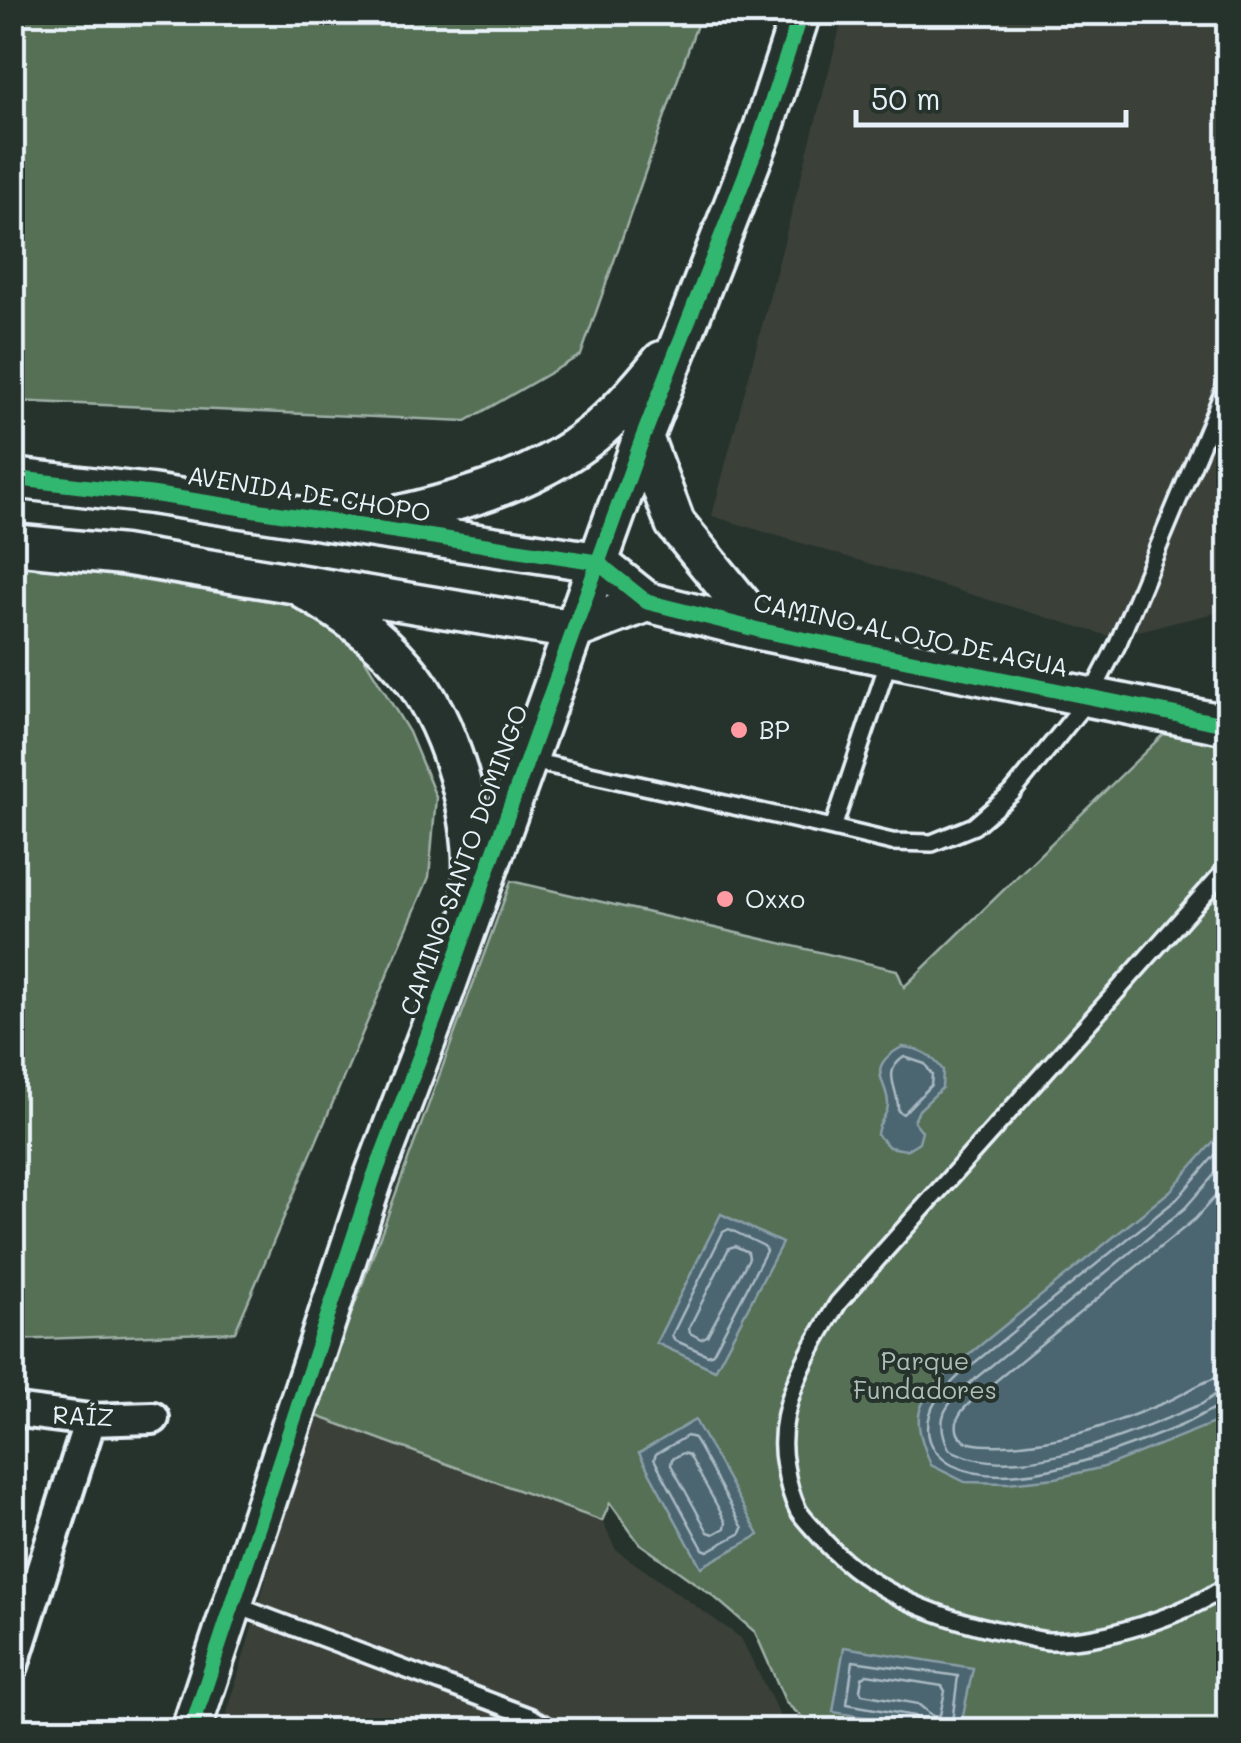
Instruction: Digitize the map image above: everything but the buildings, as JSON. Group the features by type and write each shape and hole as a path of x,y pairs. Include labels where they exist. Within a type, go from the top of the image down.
{"street":[{"name":"CAMINO SANTO DOMINGO","path":"191,1730 373,1179 643,437 761,135 801,12"},
{"path":"348,526 425,510 498,487 561,458 595,434 620,409 686,333"},
{"path":"643,437 675,523 763,631"},
{"name":"AVENIDA DE CHOPO","path":"12,478 151,494 597,562"},
{"path":"12,544 123,556 574,630 648,602"},
{"name":"CAMINO AL OJO DE AGUA","path":"597,562 648,602 763,631 1228,725"},
{"path":"292,582 374,637 406,668 428,702 464,795 474,878 468,925"},
{"name":"RAÍZ","path":"12,1410 90,1420 153,1418"},
{"path":"12,1666 90,1420"}],"lane":[{"path":"527,760 892,842 932,843 974,826 1012,793 1090,697 1118,644 1228,381"},
{"path":"834,828 890,657"},
{"path":"1228,867 838,1302 807,1354 786,1415 784,1463 798,1510 829,1547 872,1582 918,1607 964,1624 1047,1641 1110,1634 1202,1604 1228,1585"},
{"path":"232,1604 529,1716 555,1730"}],"shaded area":[{"path":"844,13 1228,13 1228,610 1112,637 712,516"},
{"path":"314,1415 602,1521 616,1550 741,1638 787,1730 222,1730"}],"green space":[{"path":"13,12 701,13 581,355 466,421 13,401"},
{"path":"12,566 92,572 312,608 355,643 409,732 436,797 429,877 235,1332 13,1340"},
{"name":"Parque Fundadores","path":"1182,716 1228,724 1228,1730 817,1730 786,1703 755,1632 639,1543 610,1503 602,1521 314,1415 511,881 897,970 904,987"}],"water":[{"path":"902,1047 925,1053 943,1070 942,1088 919,1110 914,1121 922,1131 919,1142 906,1150 889,1147 877,1135 888,1104 880,1068"},
{"path":"1228,1125 1228,1411 1214,1423 1104,1467 1056,1478 965,1482 931,1465 919,1420 920,1409 932,1389 956,1365 1170,1191"},
{"path":"721,1214 782,1243 715,1370 656,1343"},
{"path":"695,1420 759,1535 701,1567 639,1453"},
{"path":"844,1647 973,1668 960,1730 833,1712"}],"cycle path":[{"path":"191,1730 373,1179 643,437 761,135 801,12"},
{"path":"12,478 151,494 597,562 647,602 763,631 1228,725"}],"place":[{"name":"BP","path":"739,730"},
{"name":"Oxxo","path":"725,899"}]}
